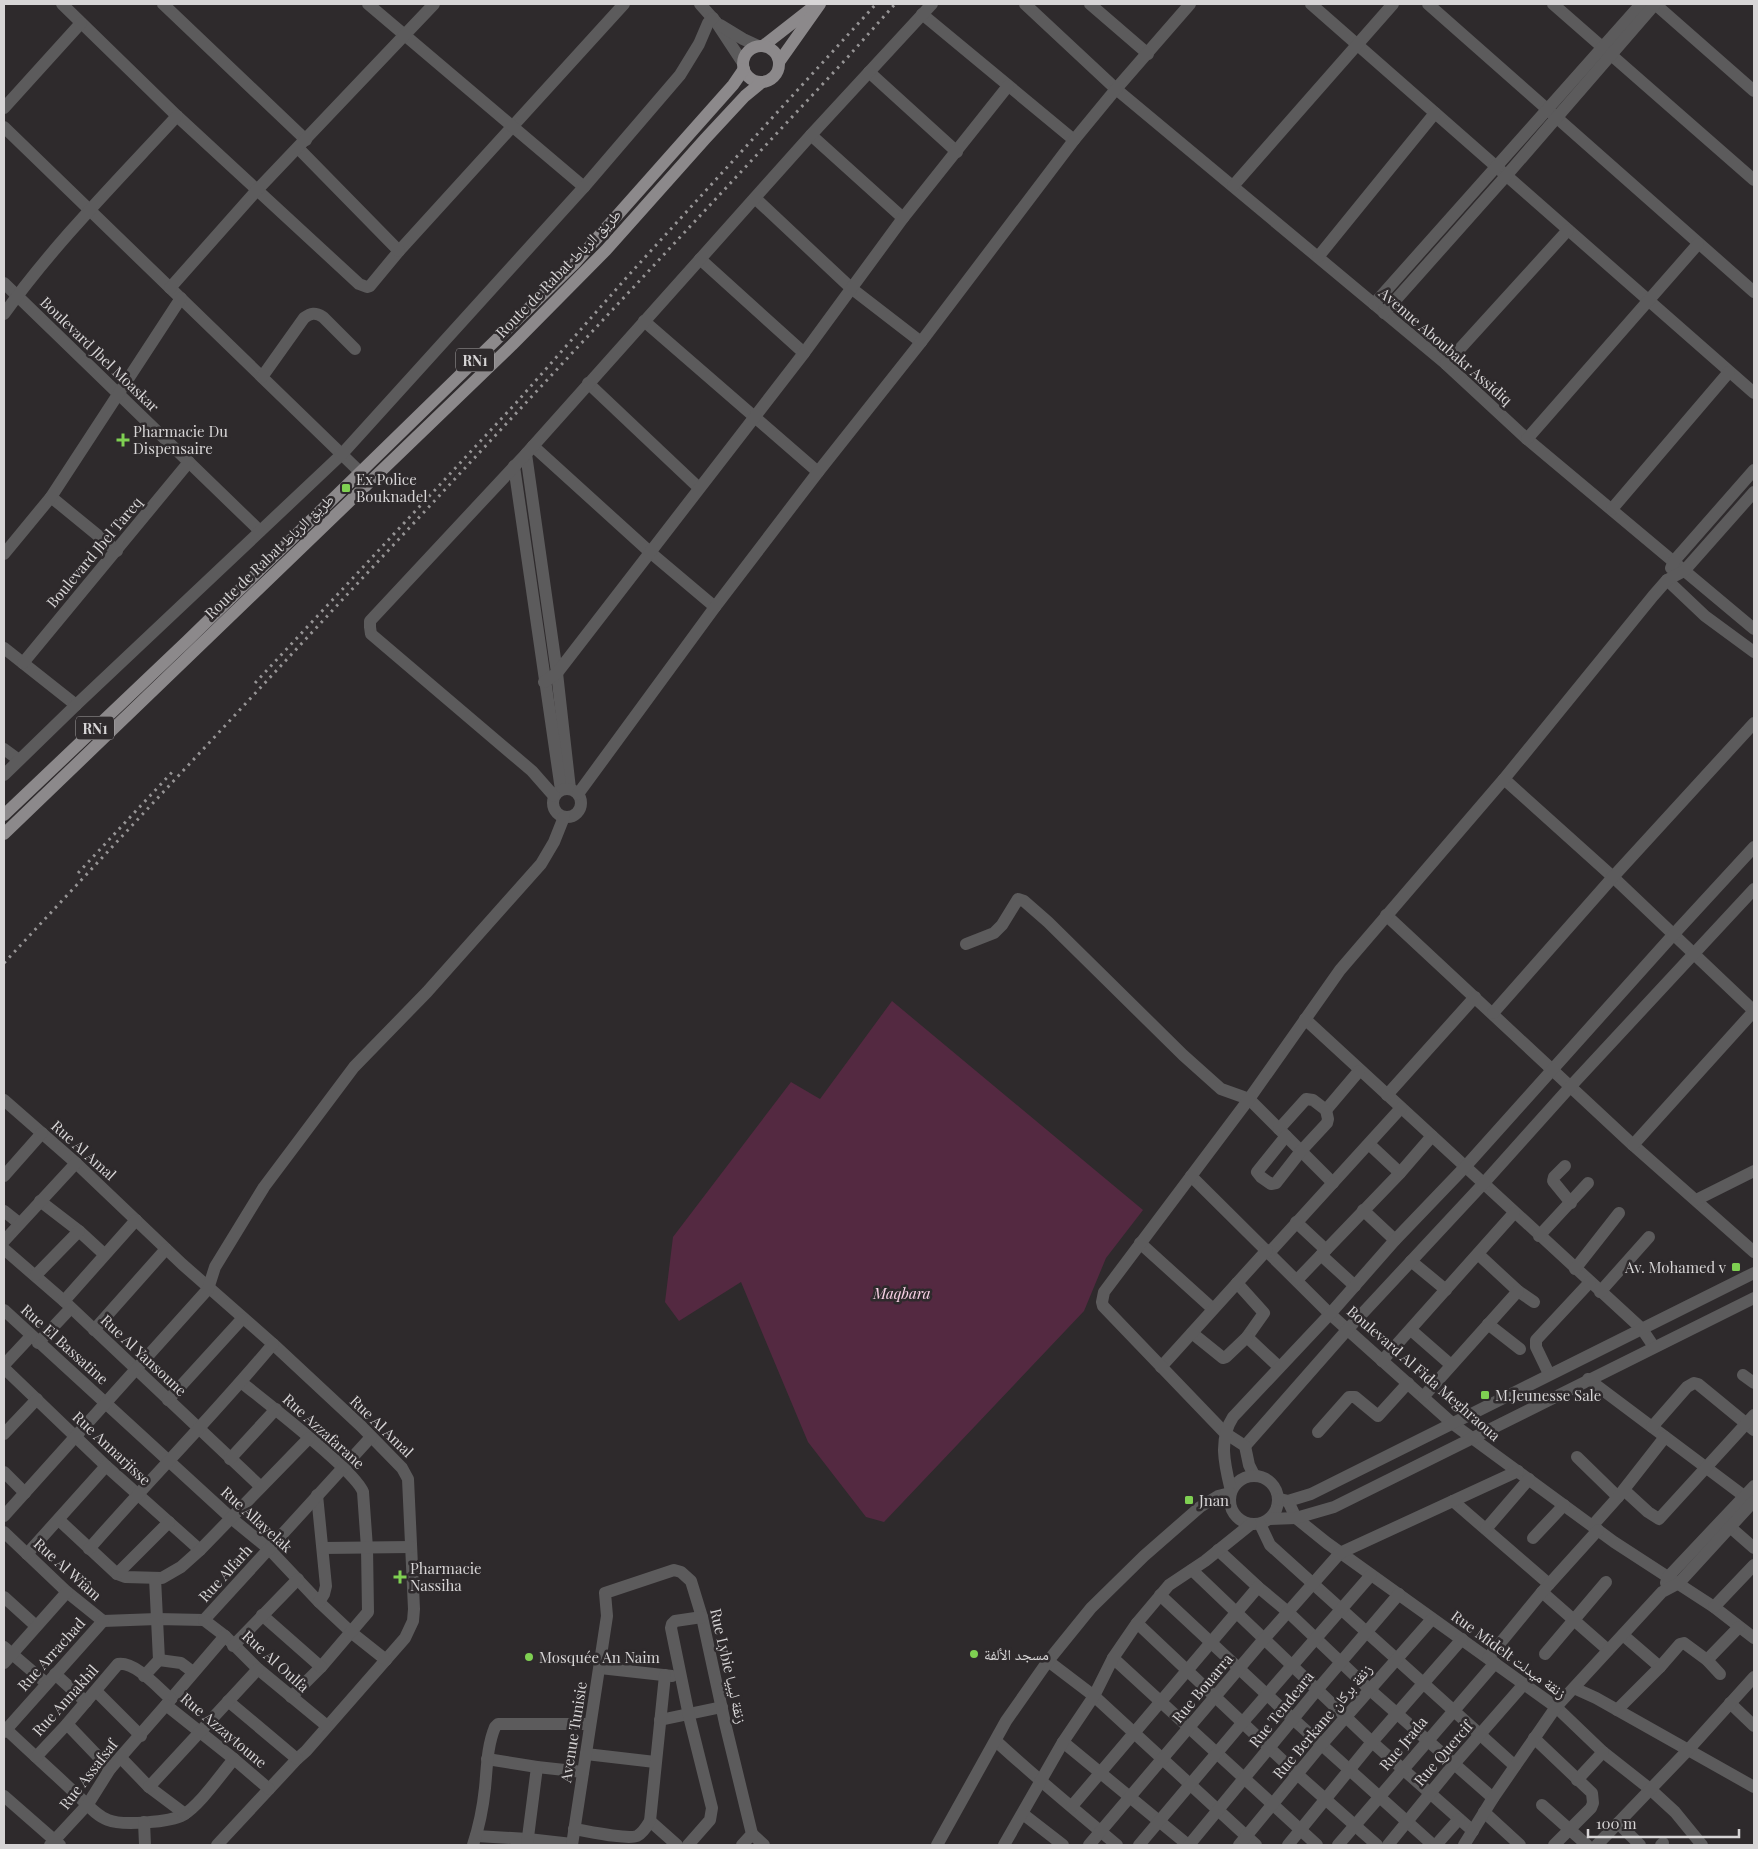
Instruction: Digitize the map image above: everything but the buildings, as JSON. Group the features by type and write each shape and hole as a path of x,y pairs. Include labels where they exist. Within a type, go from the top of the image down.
{"main road":[{"name":"RN1","path":"744,66 748,52 761,46 818,4"},
{"name":"RN1","path":"762,82 771,79 776,74 779,62 818,4"},
{"path":"761,46 774,51 779,62"},
{"path":"744,66 749,77 755,81 762,82"},
{"name":"Route de Rabat طريق الرباط","path":"4,816 187,641 574,264 618,217 733,85 744,66"},
{"name":"Route de Rabat طريق الرباط","path":"4,834 265,581 419,437 512,345 606,250 705,139 745,96 762,82"}],"street":[{"path":"62,4 177,116 363,286 370,286 399,251 624,4"},
{"path":"163,4 302,144 399,251"},
{"path":"368,4 584,186"},
{"path":"170,288 257,190 434,4"},
{"path":"700,4 715,20 744,66"},
{"path":"932,4 811,135 529,450 370,621 371,634 532,770 566,792 581,802 579,811 573,817 564,818 556,813 553,800 566,792 715,607 818,472 922,342 1074,140 1190,4"},
{"name":"Avenue Aboubakr Assidiq","path":"1025,4 1116,89 1446,364 1526,439 1684,571 1752,624"},
{"path":"1090,4 1148,54"},
{"path":"1311,4 1754,393"},
{"path":"1233,186 1393,4"},
{"path":"1428,4 1754,292"},
{"path":"1553,4 1754,180"},
{"path":"1384,313 1506,176 1552,113 1606,51 1641,4"},
{"path":"1606,51 1655,4 1754,91"},
{"path":"922,14 1074,140"},
{"path":"715,20 743,39 761,46"},
{"path":"4,775 342,454 584,186 680,75 699,44 708,23 715,20"},
{"path":"4,108 81,23"},
{"path":"869,72 957,152"},
{"path":"544,682 556,673 651,552 804,353 903,218 1008,86"},
{"path":"1318,256 1435,113"},
{"path":"1374,304 1496,167 1552,113"},
{"path":"4,314 17,296 90,211 177,116"},
{"path":"4,127 360,472"},
{"path":"811,135 903,218"},
{"path":"755,198 851,288 922,342"},
{"path":"1446,364 1568,230"},
{"path":"1526,439 1698,244"},
{"path":"700,259 804,353"},
{"name":"Boulevard Jbel Moaskar","path":"4,284 260,531"},
{"path":"4,554 51,497 181,298"},
{"path":"262,377 304,318 310,314 317,313 323,317 355,349"},
{"path":"644,320 818,472"},
{"path":"1612,509 1729,372"},
{"path":"588,383 699,488"},
{"path":"529,450 715,607"},
{"path":"529,450 556,673 566,792"},
{"name":"Boulevard Jbel Tareq","path":"23,663 189,462"},
{"path":"514,466 544,682 566,792"},
{"path":"1254,1475 1245,1446 1225,1433 1103,1306 1104,1292 1249,1099 1340,970 1504,780 1667,580 1674,561 1754,470"},
{"path":"1667,580 1684,571 1754,492"},
{"path":"51,497 117,551"},
{"path":"1667,580 1706,616 1754,652"},
{"path":"4,648 76,705"},
{"path":"1493,1013 1613,877 1754,723"},
{"path":"4,749 19,760"},
{"path":"1504,780 1613,877 1754,1011 1633,1145"},
{"path":"4,1516 208,1288 215,1267 269,1180 354,1068 426,992 541,864 554,842 564,818"},
{"path":"1754,847 1465,1167 1395,1240 1330,1314 1233,1417 1225,1433 1224,1460 1230,1492 1229,1504 1233,1514 1241,1521 1260,1522 1296,1518 1334,1506 1754,1298"},
{"path":"1245,1446 1410,1261 1754,889"},
{"path":"966,944 994,933 1002,925 1018,899 1024,901 1048,922 1183,1055 1221,1089 1249,1099 1333,1183"},
{"path":"1386,915 1554,1069 1633,1145 1754,1252"},
{"path":"1387,1095 1475,997"},
{"path":"1305,1019 1359,1071 1642,1329 1654,1347"},
{"path":"1326,1110 1359,1071"},
{"path":"1306,1099 1313,1100 1326,1110 1327,1122 1276,1183 1271,1184 1257,1172 1283,1132 1306,1099"},
{"name":"Rue Al Amal","path":"4,1100 76,1163 242,1319 273,1344 371,1436 406,1472 410,1491 414,1600 413,1621 405,1638 306,1751 296,1759 217,1845"},
{"path":"1161,1367 1236,1283 1333,1183 1401,1108"},
{"path":"6,1169 42,1133"},
{"path":"1297,1280 1400,1173 1432,1136"},
{"path":"1369,1144 1400,1173"},
{"path":"4,1241 76,1163"},
{"path":"1565,1166 1554,1177 1553,1182 1571,1202"},
{"path":"1696,1200 1754,1171"},
{"name":"Boulevard Al Fida Meghraoua","path":"1191,1176 1330,1314 1424,1396 1453,1424 1596,1528 1714,1607 1754,1638"},
{"path":"1539,1236 1588,1183"},
{"path":"40,1201 79,1231 104,1254"},
{"path":"1363,1210 1395,1240"},
{"path":"4,1211 19,1223"},
{"path":"1382,1361 1514,1213"},
{"path":"1575,1268 1619,1213"},
{"path":"4,1367 35,1340 67,1305 104,1254 136,1220"},
{"path":"1296,1222 1354,1286"},
{"path":"36,1275 79,1231"},
{"path":"1600,1292 1649,1237"},
{"path":"1140,1243 1213,1309"},
{"name":"Rue Al Yansoune","path":"4,1249 36,1275 261,1487"},
{"path":"94,1330 166,1249"},
{"path":"1478,1254 1534,1302"},
{"path":"1410,1261 1446,1290"},
{"path":"1007,1844 1063,1742 1094,1696 1113,1658 1137,1622 1170,1585 1275,1512 1283,1500 1310,1494 1754,1273"},
{"path":"1549,1374 1536,1348 1536,1340 1590,1282"},
{"path":"1192,1333 1223,1358 1247,1337 1264,1313 1236,1283"},
{"path":"1424,1396 1518,1290"},
{"name":"Rue El Bassatine","path":"4,1310 35,1340 106,1402"},
{"path":"168,1400 242,1319"},
{"path":"1488,1324 1520,1349"},
{"path":"1411,1330 1451,1365"},
{"path":"1247,1337 1279,1367"},
{"path":"89,1549 241,1382 273,1344"},
{"name":"Rue Annarjisse","path":"4,1367 106,1466 200,1550"},
{"path":"1743,1375 1754,1383"},
{"path":"1588,1379 1749,1498"},
{"name":"Rue Azzafarane","path":"241,1382 276,1409 343,1467 362,1489 367,1548 368,1612 352,1633 291,1697"},
{"path":"1318,1432 1349,1397 1354,1397 1378,1416 1408,1383"},
{"path":"1577,1457 1621,1494 1659,1519 1706,1466 1752,1423 1694,1383 1687,1387 1652,1427"},
{"path":"4,1434 37,1400"},
{"name":"Rue Allayelak","path":"106,1402 230,1518 269,1549 319,1602 352,1633 386,1660"},
{"path":"230,1459 276,1409"},
{"name":"Rue Alfarh","path":"204,1620 371,1436"},
{"name":"Rue Jrada","path":"1338,1845 1426,1740 1453,1711 1546,1588 1596,1528 1665,1436"},
{"path":"59,1520 117,1574 130,1578 168,1576 200,1550 309,1438"},
{"path":"27,1554 106,1466"},
{"path":"1340,1553 1518,1471"},
{"path":"4,1472 25,1493"},
{"path":"937,1845 1006,1721 1048,1661 1091,1608 1144,1556 1200,1507 1218,1496 1230,1492 1237,1482 1254,1475 1268,1480 1283,1500"},
{"path":"1486,1530 1529,1479"},
{"path":"1464,1845 1493,1798 1556,1707 1662,1592 1730,1527 1749,1498 1754,1486"},
{"path":"317,1496 326,1586 319,1602"},
{"path":"1674,1580 1749,1498"},
{"name":"Rue Midelt زنقة ميدلت","path":"1283,1500 1296,1518 1340,1553 1556,1707 1603,1752 1650,1788 1675,1812 1702,1845"},
{"path":"1453,1501 1546,1588 1573,1621 1608,1650"},
{"path":"1533,1538 1564,1505"},
{"path":"117,1574 169,1522"},
{"path":"1260,1522 1270,1546 1515,1766"},
{"path":"1730,1527 1754,1548"},
{"name":"Rue Al Wiâm","path":"4,1532 67,1592 103,1621 157,1618 204,1620"},
{"path":"323,1548 411,1547"},
{"path":"1218,1550 1288,1612 1369,1689 1493,1798"},
{"name":"Rue Bouarra","path":"1090,1845 1264,1639 1340,1553"},
{"path":"1714,1607 1754,1565"},
{"name":"Rue Lybie زنقة ليبيا","path":"605,1593 674,1570 681,1572 691,1581 702,1617 752,1834"},
{"path":"1192,1570 1345,1718 1473,1831"},
{"path":"1139,1845 1192,1785 1216,1753 1371,1575"},
{"path":"144,1676 159,1660 155,1578"},
{"name":"Rue Assafsaf","path":"55,1844 88,1804 110,1768 141,1736 193,1672 262,1616 298,1579"},
{"path":"1545,1654 1606,1582"},
{"path":"1072,1806 1258,1587"},
{"path":"67,1592 6,1655 51,1679 86,1702"},
{"name":"Avenue Tunisie","path":"572,1845 607,1616 605,1593"},
{"name":"Rue Tendeara","path":"1189,1845 1293,1718 1399,1594"},
{"path":"1160,1595 1350,1771 1435,1845 1459,1819"},
{"path":"4,1597 36,1626"},
{"path":"262,1616 321,1667"},
{"path":"688,1845 707,1824 712,1812 688,1716 672,1624 675,1621 702,1617"},
{"name":"Rue Berkane زنقة بركان","path":"1243,1841 1322,1744 1432,1618"},
{"name":"Rue Al Oulfa","path":"204,1620 258,1669 328,1726"},
{"name":"Rue Arrachad","path":"5,1730 103,1621"},
{"path":"1137,1622 1297,1774 1326,1798 1376,1845"},
{"path":"1707,1660 1740,1627"},
{"path":"1623,1635 1660,1667"},
{"path":"1288,1845 1372,1742 1462,1639"},
{"path":"1617,1710 1680,1644 1687,1643 1720,1674"},
{"path":"1113,1658 1317,1845"},
{"path":"159,1660 176,1661 193,1672"},
{"path":"1048,1661 1094,1696 1192,1785 1219,1810 1243,1841 1256,1845"},
{"name":"Rue Azzaytoune","path":"118,1664 128,1665 144,1676 200,1733 269,1789"},
{"name":"Rue Annakhil","path":"36,1756 67,1724 118,1664"},
{"path":"600,1668 680,1676"},
{"path":"149,1787 258,1669"},
{"path":"574,1829 635,1836 642,1832 650,1821 665,1675"},
{"path":"1596,1845 1689,1750 1754,1677"},
{"name":"Rue Quercif","path":"1388,1845 1454,1764 1524,1684"},
{"path":"1574,1688 1754,1787"},
{"path":"96,1691 141,1736"},
{"path":"228,1701 296,1759"},
{"path":"1730,1703 1754,1726"},
{"path":"660,1720 688,1716 722,1707"},
{"path":"67,1724 110,1768"},
{"path":"572,1845 474,1840 485,1790 488,1759 494,1730 498,1724 590,1724"},
{"path":"5,1730 106,1819 121,1822 168,1820 185,1814 234,1759"},
{"path":"1534,1738 1592,1793 1593,1803 1591,1808 1554,1845"},
{"path":"996,1741 1040,1782 1072,1806 1117,1845"},
{"path":"1063,1742 1189,1845"},
{"path":"1577,1780 1603,1752"},
{"path":"586,1754 655,1762"},
{"path":"121,1758 149,1787 185,1814"},
{"path":"488,1759 537,1768 583,1772"},
{"path":"528,1842 537,1768"},
{"path":"4,1796 55,1844"},
{"path":"1542,1804 1588,1845"},
{"path":"1484,1812 1520,1845"},
{"path":"1023,1814 1063,1845"},
{"path":"650,1821 677,1845"},
{"path":"144,1822 146,1845"},
{"path":"1618,1823 1640,1845"},
{"path":"742,1845 752,1834 764,1845"}],"green space":[{"name":"Maqbara","path":"892,1001 1143,1210 1106,1258 1084,1311 884,1522 866,1517 808,1442 741,1282 679,1321 665,1302 673,1237 791,1082 820,1099"}],"railway":[{"path":"255,683 516,403 627,277 876,4"},
{"path":"4,963 847,58 895,4"},
{"path":"78,873 175,769"}],"place":[{"name":"Pharmacie Du Dispensaire","path":"123,440"},
{"name":"Ex Police Bouknadel","path":"346,488"},
{"name":"Av. Mohamed v","path":"1736,1267"},
{"name":"M.Jeunesse Sale","path":"1485,1395"},
{"name":"Jnan","path":"1189,1500"},
{"name":"Pharmacie Nassiha","path":"400,1577"},
{"name":"مسجد الألفة","path":"974,1654"},
{"name":"Mosquée An Naim","path":"529,1657"}]}
